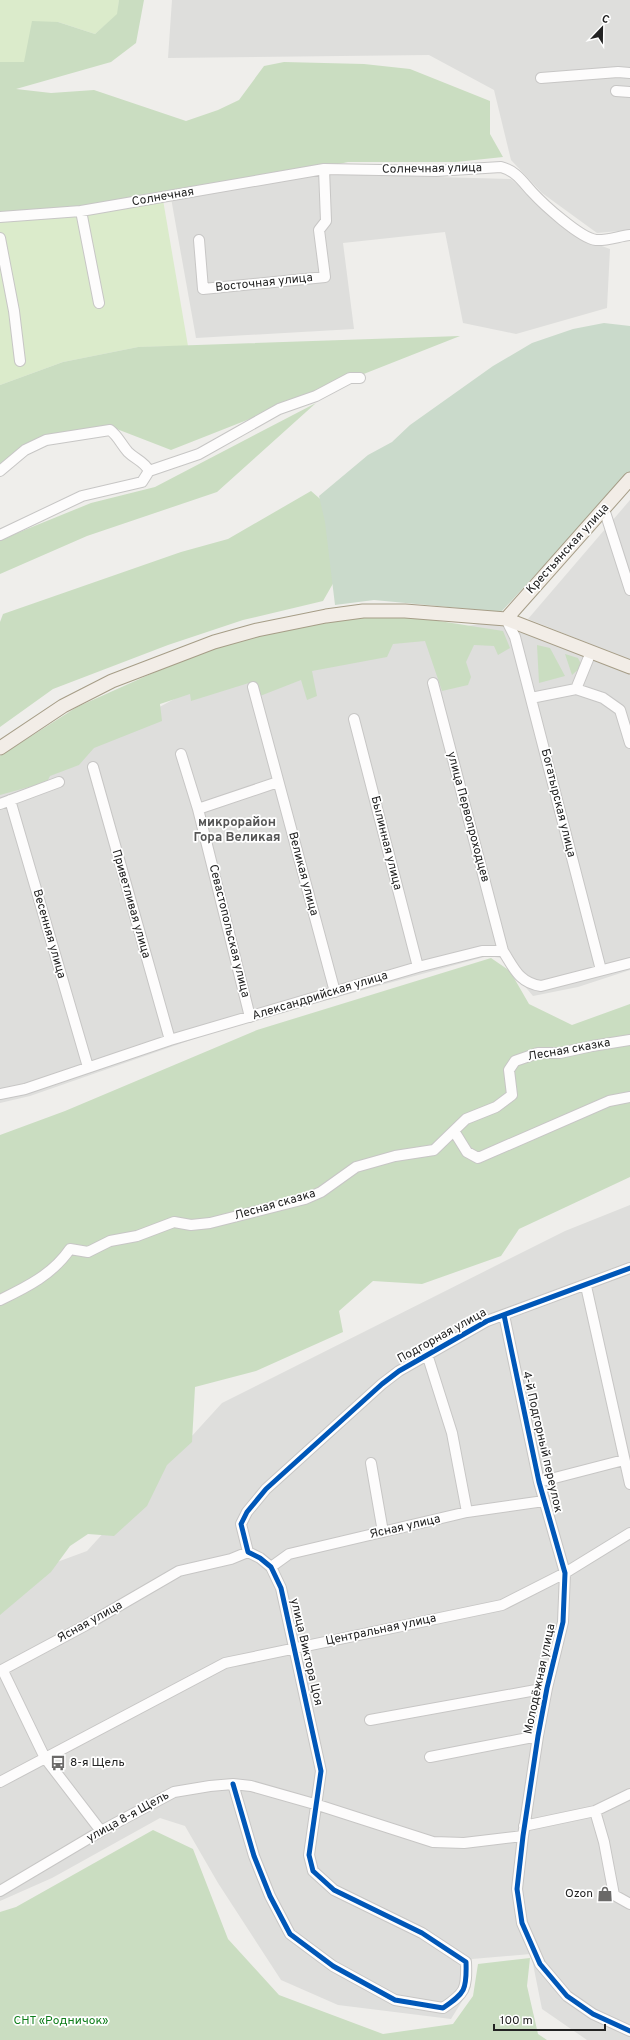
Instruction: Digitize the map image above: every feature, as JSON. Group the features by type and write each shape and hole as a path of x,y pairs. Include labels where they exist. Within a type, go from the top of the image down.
{"main road":[{"name":"Крестьянская улица","path":"506,619 630,479"},
{"path":"0,748 63,706 112,682 214,642 257,630 326,616 363,611 405,611 506,619 630,667"}],"street":[{"path":"541,78 618,72 630,73"},
{"path":"616,91 630,92"},
{"name":"Солнечная улица","path":"324,168 436,171 501,167 508,169 522,179 530,190 564,220 586,236 597,240 630,235"},
{"name":"Солнечная","path":"0,217 80,212 324,168"},
{"name":"Восточная улица","path":"199,240 203,289 325,277 319,230 326,221 324,168"},
{"path":"80,212 99,303"},
{"path":"0,238 14,311 20,361"},
{"path":"0,535 82,496 142,482 149,471 199,454 279,409 309,398 350,378 360,378"},
{"path":"0,471 26,450 46,440 110,430 118,436 129,452 145,464 149,471"},
{"path":"604,509 630,590"},
{"name":"Богатырская улица","path":"506,619 515,637 601,970"},
{"path":"576,689 590,652"},
{"name":"улица Первопроходцев","path":"433,683 503,952"},
{"name":"Великая улица","path":"253,687 335,992"},
{"path":"531,698 576,689 603,698 620,710 630,743"},
{"name":"Былинная улица","path":"354,719 418,967"},
{"name":"Севастопольская улица","path":"181,754 198,809 250,1017"},
{"name":"Приветливая улица","path":"93,767 170,1040"},
{"path":"5,802 59,782"},
{"path":"198,809 278,782"},
{"name":"Весенняя улица","path":"5,802 88,1067"},
{"name":"Александрийская улица","path":"0,1093 25,1089 170,1040 418,967 482,952 503,952"},
{"path":"503,952 521,978 530,984 541,986 630,963"},
{"name":"Лесная сказка","path":"0,1300 35,1282 61,1263 70,1249 88,1252 110,1241 137,1236 174,1222 191,1225 210,1223 305,1200 321,1192 356,1167 396,1156 434,1150 466,1120 496,1107 512,1095 509,1070 515,1061 538,1053 560,1053 630,1040"},
{"path":"454,1131 467,1152 478,1158 609,1101 630,1097"},
{"name":"Подгорная улица","path":"248,1552 241,1524 242,1518 266,1489 382,1384 427,1354 487,1321 533,1302 586,1286 630,1268"},
{"path":"586,1286 630,1484"},
{"name":"4-й Подгорный переулок","path":"504,1314 544,1501 565,1573"},
{"path":"427,1354 452,1433 467,1512"},
{"path":"540,1482 624,1460"},
{"path":"371,1463 383,1532"},
{"name":"Ясная улица","path":"271,1567 289,1554 467,1512 544,1501"},
{"name":"Центральная улица","path":"0,1782 225,1664 502,1605 565,1573 630,1533"},
{"name":"Ясная улица","path":"1,1671 86,1625 179,1571 231,1559 248,1552"},
{"name":"улица Виктора Цоя","path":"233,1784 254,1856 270,1896 290,1934 333,1966 395,2000 442,2008 459,1996 467,1983 466,1962 422,1933 334,1890 313,1871 309,1855 318,1805 321,1771 296,1648 281,1588 271,1567 260,1558 248,1552"},
{"name":"Молодёжная улица","path":"565,1573 564,1622 547,1688 538,1736 517,1889 522,1923 540,1964 567,1996 593,2014 630,2031"},
{"path":"1,1671 45,1758 102,1831"},
{"path":"370,1720 547,1688"},
{"path":"430,1756 538,1736"},
{"name":"улица 8-я Щель","path":"0,1891 102,1831 174,1792 233,1784 250,1786 318,1805 433,1842 464,1843 524,1831 595,1811 630,1794"},
{"path":"595,1811 604,1842 614,1895 630,1904"}],"shaded area":[{"path":"172,0 630,0 630,230 597,233 542,193 511,160 494,90 429,55 168,58"},
{"path":"330,174 511,179 580,238 610,249 607,308 516,334 463,323 445,232 343,243 354,329 196,338 171,198"},
{"path":"630,500 630,660 528,619"},
{"name":"микрорайон Гора Великая","path":"506,619 630,673 630,970 578,987 533,996 501,958 488,956 231,1026 30,1096 0,1103 0,777 87,746 230,669"},
{"path":"630,1205 630,2040 587,2040 542,2009 531,1954 472,1959 469,1990 451,2019 338,2005 281,1980 218,1883 185,1826 160,1818 52,1878 0,1901 0,1583 87,1551 222,1403 565,1231"}],"green space":[{"path":"0,0 119,0 118,14 95,34 58,22 24,63 0,62"},
{"path":"119,0 144,0 136,43 111,62 16,89 51,93 94,90 186,121 218,110 239,100 264,66 284,62 364,64 410,69 490,101 490,134 503,157 456,162 348,162 259,181 134,201 0,217 0,62 24,62 32,21 58,22 95,34 117,14"},
{"path":"162,194 188,346 138,347 63,362 0,385 0,217"},
{"path":"604,323 630,326 630,472 501,612 374,600 335,605 325,522 319,496 368,455 392,442 410,425 493,366 532,343 573,329"},
{"path":"460,336 171,450 109,426 25,448 0,473 0,385 63,362 138,347"},
{"path":"316,403 217,492 87,536 0,574 0,540 91,503 155,487"},
{"path":"311,491 342,518 351,552 323,601 243,620 168,645 53,689 0,727 0,622 3,614 181,552 228,539"},
{"path":"379,616 420,618 503,631 510,648 498,655 494,646 474,645 466,662 471,677 468,685 442,691 425,641 393,644 387,657 312,671 317,696 307,700 301,680 260,696 252,682 191,701 190,694 160,704 162,721 94,748 79,765 50,776 47,782 0,795 0,756 77,707 193,655 246,637 335,620"},
{"path":"537,645 550,648 565,676 539,683"},
{"path":"565,654 578,658 582,666 572,675"},
{"path":"491,958 510,971 529,1004 572,1025 630,1004 630,1177 519,1229 501,1256 422,1284 373,1281 339,1311 343,1332 256,1371 195,1387 192,1442 167,1465 147,1506 114,1536 88,1534 70,1546 51,1572 0,1615 0,1135 65,1111 257,1030"},
{"name":"СНТ «Родничок»","path":"153,1830 193,1849 228,1939 279,1995 383,2034 453,2024 473,1996 478,1964 530,1958 527,1986 538,2034 547,2040 0,2040 0,1912 16,1907"}],"cycle path":[{"path":"233,1784 254,1856 270,1896 290,1934 333,1966 395,2000 443,2008 460,1994 465,1985 466,1962 422,1933 334,1890 313,1871 309,1855 321,1771 281,1588 271,1567 260,1558 248,1552 241,1524 247,1512 266,1489 382,1384 399,1371 487,1321 630,1268"},
{"path":"504,1315 539,1482 565,1573 563,1622 547,1688 538,1736 523,1836 517,1889 522,1923 540,1964 567,1996 593,2014 630,2031"}],"place":[{"name":"8-я Щель","path":"58,1763"},
{"name":"Ozon","path":"605,1894"}],"district":[{"name":"микрорайон Гора Великая","path":"237,830"}]}
